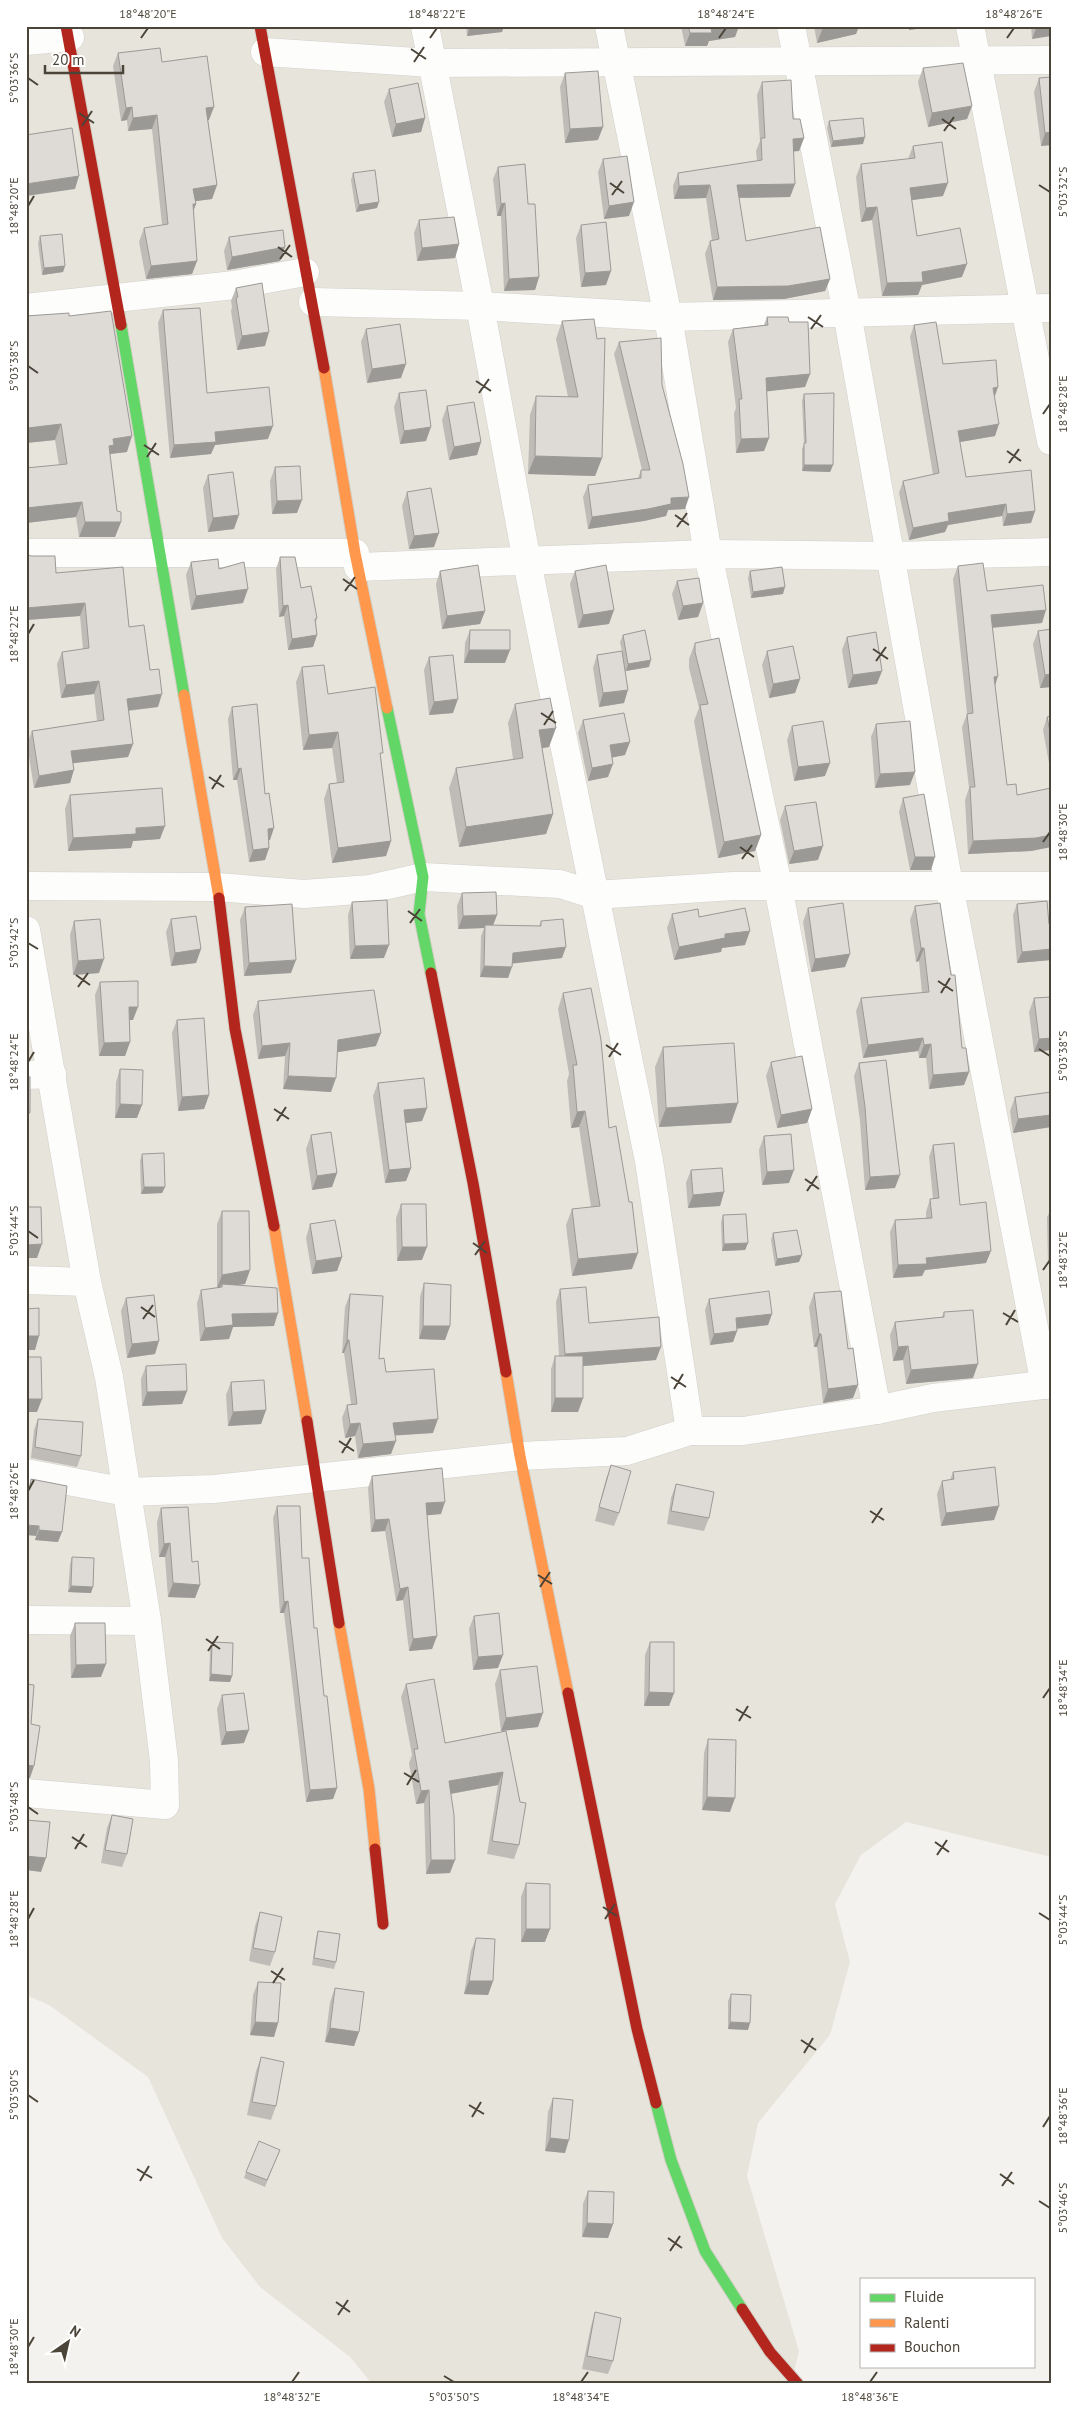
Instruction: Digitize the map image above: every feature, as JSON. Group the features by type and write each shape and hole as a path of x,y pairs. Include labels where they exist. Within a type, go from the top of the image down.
{"street":[{"path":"425,26 480,306 527,562 649,1162 690,1431"},
{"path":"609,26 668,317 708,554 778,886 877,1410"},
{"path":"26,1473 126,1492 214,1489 520,1456 627,1451 690,1431 742,1431 877,1410 933,1398 1048,1384 950,885 848,313 791,26"},
{"path":"970,26 976,61 1038,308 1051,441"},
{"path":"26,41 68,32 117,299 158,552 218,887 235,1029 282,1264 344,1654 370,1789 383,1924"},
{"path":"798,2384 770,2352 705,2250 671,2160 636,2030 520,1456 473,1183 419,914 423,877 356,560 313,302 305,272 262,39 431,63 1051,60"},
{"path":"26,308 234,285 305,272"},
{"path":"313,302 480,306 668,317 1038,308"},
{"path":"26,553 158,552 356,560 527,562 708,554 892,556 1051,552"},
{"path":"26,886 218,887 304,894 370,889 423,877 560,884 595,895 733,886 1051,886"},
{"path":"26,930 39,1074 109,1377 148,1621 164,1761 165,1805 26,1793"},
{"path":"26,1280 87,1282"},
{"path":"26,1620 148,1621"}],"shaded area":[{"path":"26,26 1051,26 1051,1857 906,1822 861,1855 835,1904 850,1962 830,2035 758,2123 747,2176 799,2351 791,2384 372,2384 350,2357 260,2287 222,2238 148,2077 49,2005 26,1995"}],"building":[{"path":"688,26 725,26 711,28 712,33 690,33"},
{"path":"821,26 837,26 822,30"},
{"path":"160,48 162,62 207,56 214,107 206,108 217,185 193,189 196,204 193,204 197,261 151,266 144,228 168,224 157,115 133,118 132,107 126,108 118,53"},
{"path":"963,63 972,106 932,113 923,68"},
{"path":"598,71 603,127 570,129 565,73"},
{"path":"1051,77 1051,132 1045,133 1039,78"},
{"path":"791,80 793,119 800,119 804,138 793,139 795,184 737,185 746,241 820,227 830,279 788,286 717,287 710,241 719,239 710,185 679,186 678,173 762,160 761,138 765,138 762,82"},
{"path":"418,83 425,118 396,124 389,89"},
{"path":"863,118 865,137 833,141 829,121"},
{"path":"72,128 79,176 26,184 26,135"},
{"path":"942,142 948,183 910,188 917,236 960,228 967,264 922,272 923,282 887,283 877,207 866,208 861,164 915,158 913,146"},
{"path":"627,156 634,202 609,206 603,159"},
{"path":"525,164 528,204 535,204 539,277 509,279 505,203 501,204 498,167"},
{"path":"375,170 379,202 359,205 353,173"},
{"path":"454,217 459,244 422,248 419,220"},
{"path":"606,222 611,271 585,273 581,225"},
{"path":"283,230 285,247 232,257 229,237"},
{"path":"62,234 65,266 44,268 40,236"},
{"path":"262,283 269,332 242,336 236,288"},
{"path":"200,308 207,393 269,387 273,426 215,432 216,442 174,445 163,310"},
{"path":"111,311 132,436 113,439 114,445 109,446 117,511 121,512 121,522 85,522 82,502 26,508 26,468 67,464 61,424 28,428 26,417 26,316 69,313 69,316"},
{"path":"767,317 788,317 789,322 808,322 810,374 766,378 769,438 741,439 739,399 742,399 733,329 768,325"},
{"path":"594,319 597,339 605,338 602,458 535,456 536,396 578,397 562,321"},
{"path":"936,322 943,364 996,360 998,387 993,388 999,424 958,431 966,477 1031,470 1035,511 1007,514 1006,504 948,513 949,521 913,528 903,481 939,473 914,325"},
{"path":"400,324 406,364 372,369 366,329"},
{"path":"661,338 662,385 683,464 689,497 671,498 671,504 648,509 592,517 588,485 641,478 641,470 650,470 619,342"},
{"path":"426,390 431,427 404,431 399,393"},
{"path":"834,393 833,465 804,465 804,443 806,443 804,394"},
{"path":"474,402 481,442 454,447 447,406"},
{"path":"300,466 302,500 277,501 275,467"},
{"path":"233,472 239,515 213,518 208,475"},
{"path":"431,488 439,533 414,536 407,492"},
{"path":"26,554 31,556 55,556 56,573 123,567 129,627 144,625 150,670 159,669 162,694 127,699 133,744 71,751 74,770 39,776 32,731 104,720 99,681 66,685 62,652 89,648 85,603 26,608"},
{"path":"280,557 295,557 301,588 311,586 317,618 315,619 317,635 292,639 288,605 283,606"},
{"path":"218,559 219,569 244,562 248,589 196,596 191,562"},
{"path":"983,563 987,591 1043,585 1046,610 991,615 998,676 994,677 1007,785 1016,784 1017,795 1051,788 1051,835 1036,838 973,841 970,787 975,787 967,714 973,713 958,566"},
{"path":"478,565 485,611 447,616 440,571"},
{"path":"606,565 614,610 583,615 575,571"},
{"path":"782,567 785,587 753,592 750,571"},
{"path":"699,578 703,603 683,606 677,581"},
{"path":"1051,629 1051,674 1045,675 1038,631"},
{"path":"470,630 510,630 510,650 469,650"},
{"path":"645,630 651,660 628,664 623,635"},
{"path":"876,632 882,671 853,675 847,637"},
{"path":"719,638 761,835 724,842 700,705 708,704 695,652 695,643"},
{"path":"793,646 800,679 773,684 767,651"},
{"path":"622,651 628,690 603,693 597,655"},
{"path":"453,655 458,699 434,702 429,657"},
{"path":"324,665 328,694 375,687 383,753 380,753 391,841 338,848 329,784 344,782 338,732 309,735 302,667"},
{"path":"550,698 556,728 539,730 553,814 466,827 456,768 523,758 515,704"},
{"path":"257,704 265,794 269,793 274,828 268,829 269,848 253,850 241,768 238,769 232,707"},
{"path":"624,713 630,742 610,745 613,764 592,768 583,720"},
{"path":"1051,716 1051,736 1047,717"},
{"path":"823,721 830,763 798,767 792,726"},
{"path":"910,721 915,772 880,774 876,724"},
{"path":"162,788 165,826 136,828 136,834 73,838 70,795"},
{"path":"924,794 935,857 915,857 903,798"},
{"path":"816,802 823,846 794,851 785,806"},
{"path":"496,892 497,915 463,916 462,893"},
{"path":"387,900 389,945 355,946 352,902"},
{"path":"1047,901 1049,924 1051,924 1051,949 1022,952 1017,904"},
{"path":"843,903 850,954 815,959 808,908"},
{"path":"940,903 951,975 955,975 962,1048 966,1048 969,1072 933,1075 931,1044 924,1045 923,1038 868,1045 861,998 929,992 924,948 921,948 915,906"},
{"path":"292,904 296,960 249,963 245,907"},
{"path":"745,908 750,931 725,934 725,938 679,947 672,914 698,909 699,917"},
{"path":"196,916 201,949 175,953 171,919"},
{"path":"100,919 104,959 78,961 74,921"},
{"path":"563,919 566,947 513,953 512,967 484,966 485,925 541,926 541,921"},
{"path":"138,981 138,1007 129,1007 130,1042 104,1043 100,982"},
{"path":"591,988 601,1040 609,1128 616,1126 629,1202 632,1202 638,1253 578,1259 572,1209 600,1206 585,1111 577,1112 573,1065 577,1065 563,993"},
{"path":"374,990 381,1033 338,1040 336,1078 288,1076 290,1043 262,1046 258,1001"},
{"path":"1051,997 1051,1038 1039,1039 1034,998"},
{"path":"204,1018 209,1095 182,1097 177,1020"},
{"path":"734,1043 738,1103 666,1108 663,1047"},
{"path":"802,1056 812,1109 781,1115 771,1062"},
{"path":"886,1060 900,1175 870,1177 865,1107 859,1063"},
{"path":"120,1069 143,1070 142,1105 120,1104"},
{"path":"26,1077 30,1077 30,1112 26,1112"},
{"path":"424,1078 427,1108 404,1110 411,1168 389,1170 378,1083"},
{"path":"1051,1092 1051,1115 1018,1119 1015,1097"},
{"path":"331,1132 337,1173 317,1176 311,1135"},
{"path":"791,1134 794,1170 767,1172 764,1136"},
{"path":"954,1143 960,1205 986,1202 991,1251 926,1258 927,1264 898,1265 895,1220 932,1218 930,1199 939,1198 933,1145"},
{"path":"164,1153 165,1187 144,1187 142,1154"},
{"path":"722,1168 724,1192 693,1195 691,1170"},
{"path":"401,1204 426,1204 427,1247 402,1247"},
{"path":"26,1207 41,1207 42,1244 26,1245"},
{"path":"222,1211 249,1211 250,1270 222,1275"},
{"path":"746,1214 748,1243 724,1244 723,1215"},
{"path":"335,1220 342,1257 316,1261 310,1224"},
{"path":"797,1230 802,1255 777,1259 773,1233"},
{"path":"424,1283 451,1285 450,1326 423,1326"},
{"path":"222,1284 277,1288 278,1313 232,1314 233,1325 205,1328 201,1290 222,1287"},
{"path":"586,1287 589,1323 659,1317 661,1347 565,1354 560,1289"},
{"path":"769,1291 772,1314 736,1318 737,1331 714,1334 709,1299"},
{"path":"841,1291 848,1349 853,1348 858,1385 828,1389 814,1293"},
{"path":"350,1294 383,1296 379,1359 384,1358 386,1372 434,1369 438,1419 393,1423 396,1441 363,1444 360,1423 350,1424 347,1405 357,1404 349,1340 347,1340"},
{"path":"154,1295 159,1341 132,1344 126,1298"},
{"path":"39,1308 39,1336 26,1336 26,1309"},
{"path":"973,1310 978,1364 911,1370 908,1346 898,1347 895,1322 944,1317 944,1312"},
{"path":"555,1356 583,1356 583,1398 555,1398"},
{"path":"26,1357 41,1357 42,1399 26,1399"},
{"path":"186,1364 187,1391 147,1392 146,1366"},
{"path":"264,1380 266,1410 233,1412 231,1382"},
{"path":"38,1419 83,1422 81,1456 35,1447"},
{"path":"611,1465 631,1471 619,1513 599,1507"},
{"path":"995,1467 999,1506 946,1513 942,1481 954,1479 953,1472"},
{"path":"442,1468 445,1502 426,1503 437,1636 413,1639 408,1587 400,1589 389,1519 375,1520 372,1476"},
{"path":"31,1479 67,1486 62,1532 39,1530 39,1526 26,1525 26,1488 30,1488"},
{"path":"676,1484 714,1492 709,1518 671,1511"},
{"path":"277,1506 300,1506 302,1558 309,1558 314,1628 317,1628 324,1696 327,1696 337,1788 310,1790 288,1601 284,1602"},
{"path":"188,1507 192,1562 198,1561 200,1585 173,1583 170,1543 164,1544 161,1508"},
{"path":"72,1557 94,1558 93,1587 71,1586"},
{"path":"499,1613 503,1655 478,1657 474,1616"},
{"path":"75,1623 105,1623 106,1664 76,1665"},
{"path":"212,1642 233,1643 232,1676 211,1674"},
{"path":"650,1642 674,1642 674,1693 649,1692"},
{"path":"537,1666 543,1713 506,1718 500,1670"},
{"path":"434,1679 445,1743 506,1731 520,1802 526,1803 519,1845 492,1841 503,1772 449,1781 454,1815 455,1860 431,1860 429,1790 421,1791 414,1749 418,1749 406,1684"},
{"path":"26,1684 34,1685 31,1724 40,1726 34,1766 26,1765"},
{"path":"244,1693 249,1730 226,1732 222,1695"},
{"path":"708,1739 736,1740 735,1798 707,1797"},
{"path":"112,1815 133,1819 127,1854 105,1850"},
{"path":"26,1820 50,1822 46,1858 26,1856"},
{"path":"526,1883 550,1884 550,1929 526,1929"},
{"path":"260,1912 282,1917 275,1952 253,1948"},
{"path":"318,1931 340,1934 336,1962 314,1958"},
{"path":"476,1938 495,1939 493,1981 469,1981"},
{"path":"258,1982 281,1983 278,2023 255,2022"},
{"path":"335,1988 364,1992 359,2032 330,2028"},
{"path":"731,1994 751,1995 750,2023 730,2022"},
{"path":"261,2057 284,2062 276,2106 252,2102"},
{"path":"553,2098 573,2100 569,2140 550,2138"},
{"path":"259,2141 280,2150 267,2180 246,2172"},
{"path":"588,2191 614,2192 613,2224 587,2223"},
{"path":"595,2312 621,2318 613,2361 587,2356"}],"traffic: fast":[{"path":"121,325 184,695"},
{"path":"387,708 423,877 419,914 431,973"},
{"path":"656,2103 671,2160 705,2251 742,2309"}],"traffic: slow":[{"path":"324,368 355,553 387,708"},
{"path":"184,695 219,898"},
{"path":"274,1226 307,1421"},
{"path":"506,1372 520,1456 568,1693"},
{"path":"339,1623 369,1789 375,1849"}],"traffic: jam":[{"path":"66,26 121,325"},
{"path":"260,26 324,368"},
{"path":"219,898 235,1029 274,1226"},
{"path":"431,973 473,1183 506,1372"},
{"path":"307,1421 339,1623"},
{"path":"568,1693 637,2029 656,2103"},
{"path":"375,1849 383,1924"},
{"path":"742,2309 770,2352 798,2384"}]}
